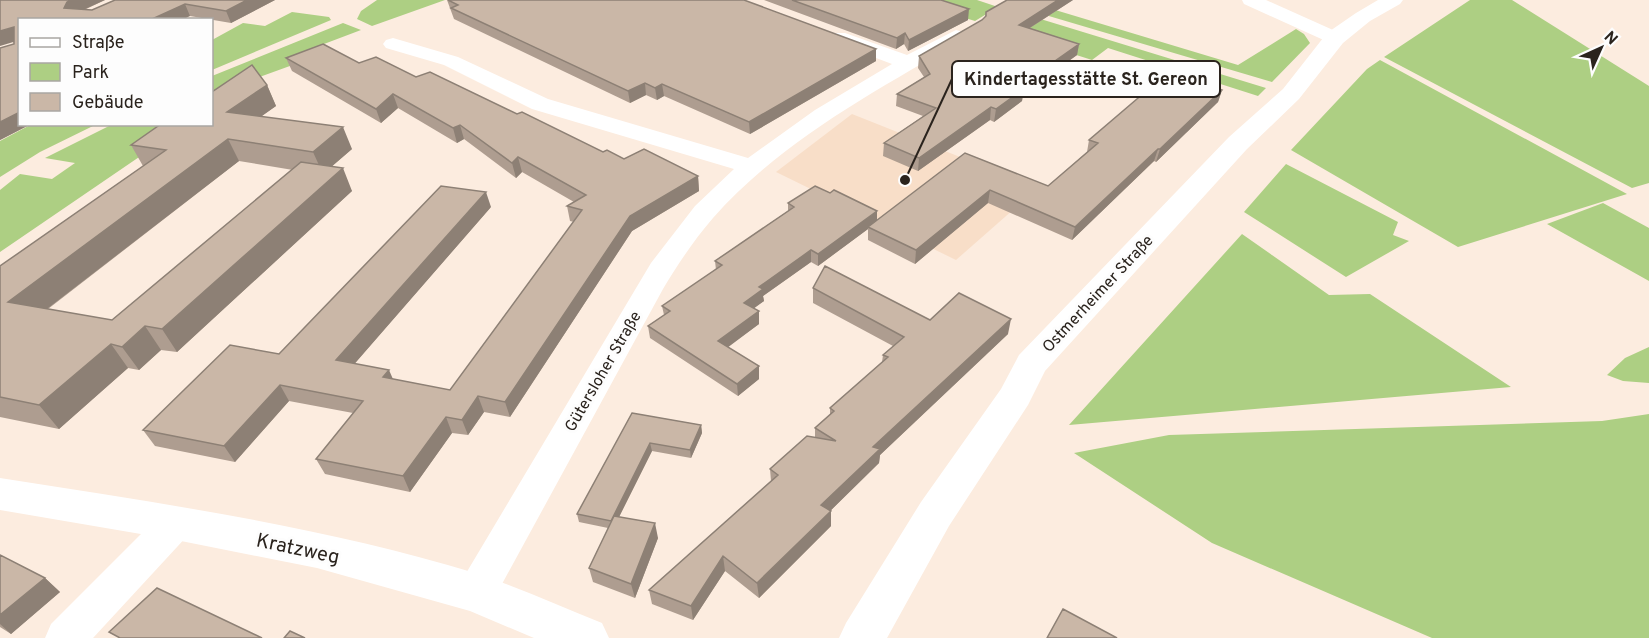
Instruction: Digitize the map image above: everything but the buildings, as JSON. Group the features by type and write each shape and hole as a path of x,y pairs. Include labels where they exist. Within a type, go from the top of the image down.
{"street":[{"path":"1251,0 1335,38"},
{"name":"Ostmerheimer Straße","path":"862,638 935,514 1015,396 1031,364 1238,143 1291,94 1335,38 1363,17 1393,0"},
{"name":"Gütersloher Straße","path":"476,593 660,269 705,211 752,167 841,104 973,26"},
{"path":"818,29 908,63"},
{"path":"393,44 451,61 550,107 752,167"},
{"name":"Kratzweg","path":"0,494 176,523 317,550 476,593 586,638"},
{"path":"66,638 176,523"}],"shaded area":[{"path":"852,114 1038,188 956,260 776,172"}],"green space":[{"path":"377,0 445,0 372,26 357,19 361,11"},
{"path":"907,0 977,0 998,7 975,21"},
{"path":"1470,0 1512,0 1649,86 1649,183 1632,188 1384,57"},
{"path":"1032,3 1238,65 1296,29 1304,34 1310,43 1272,82 1042,14"},
{"path":"1014,11 1266,88 1258,96 1108,48 1092,60 989,27"},
{"path":"292,12 329,17 331,20 213,70 213,39 243,23 265,26"},
{"path":"343,23 361,30 324,44 334,50 251,80 213,106 213,76"},
{"path":"1380,60 1627,194 1458,247 1291,150 1367,69"},
{"path":"28,126 93,126 40,152 0,177 0,141"},
{"path":"109,126 185,126 0,252 0,190 20,174 52,179 75,163 45,158"},
{"path":"1286,164 1398,222 1393,235 1409,241 1346,277 1244,212"},
{"path":"1603,203 1649,228 1649,281 1547,224"},
{"path":"1242,234 1329,295 1370,294 1511,387 1069,425"},
{"path":"1649,347 1649,383 1623,381 1607,375 1625,358"},
{"path":"1649,414 1649,638 1432,638 1212,543 1074,453 1169,435 1602,421"}],"place":[{"name":"Kindertagesstätte St. Gereon","path":"905,180"}]}
